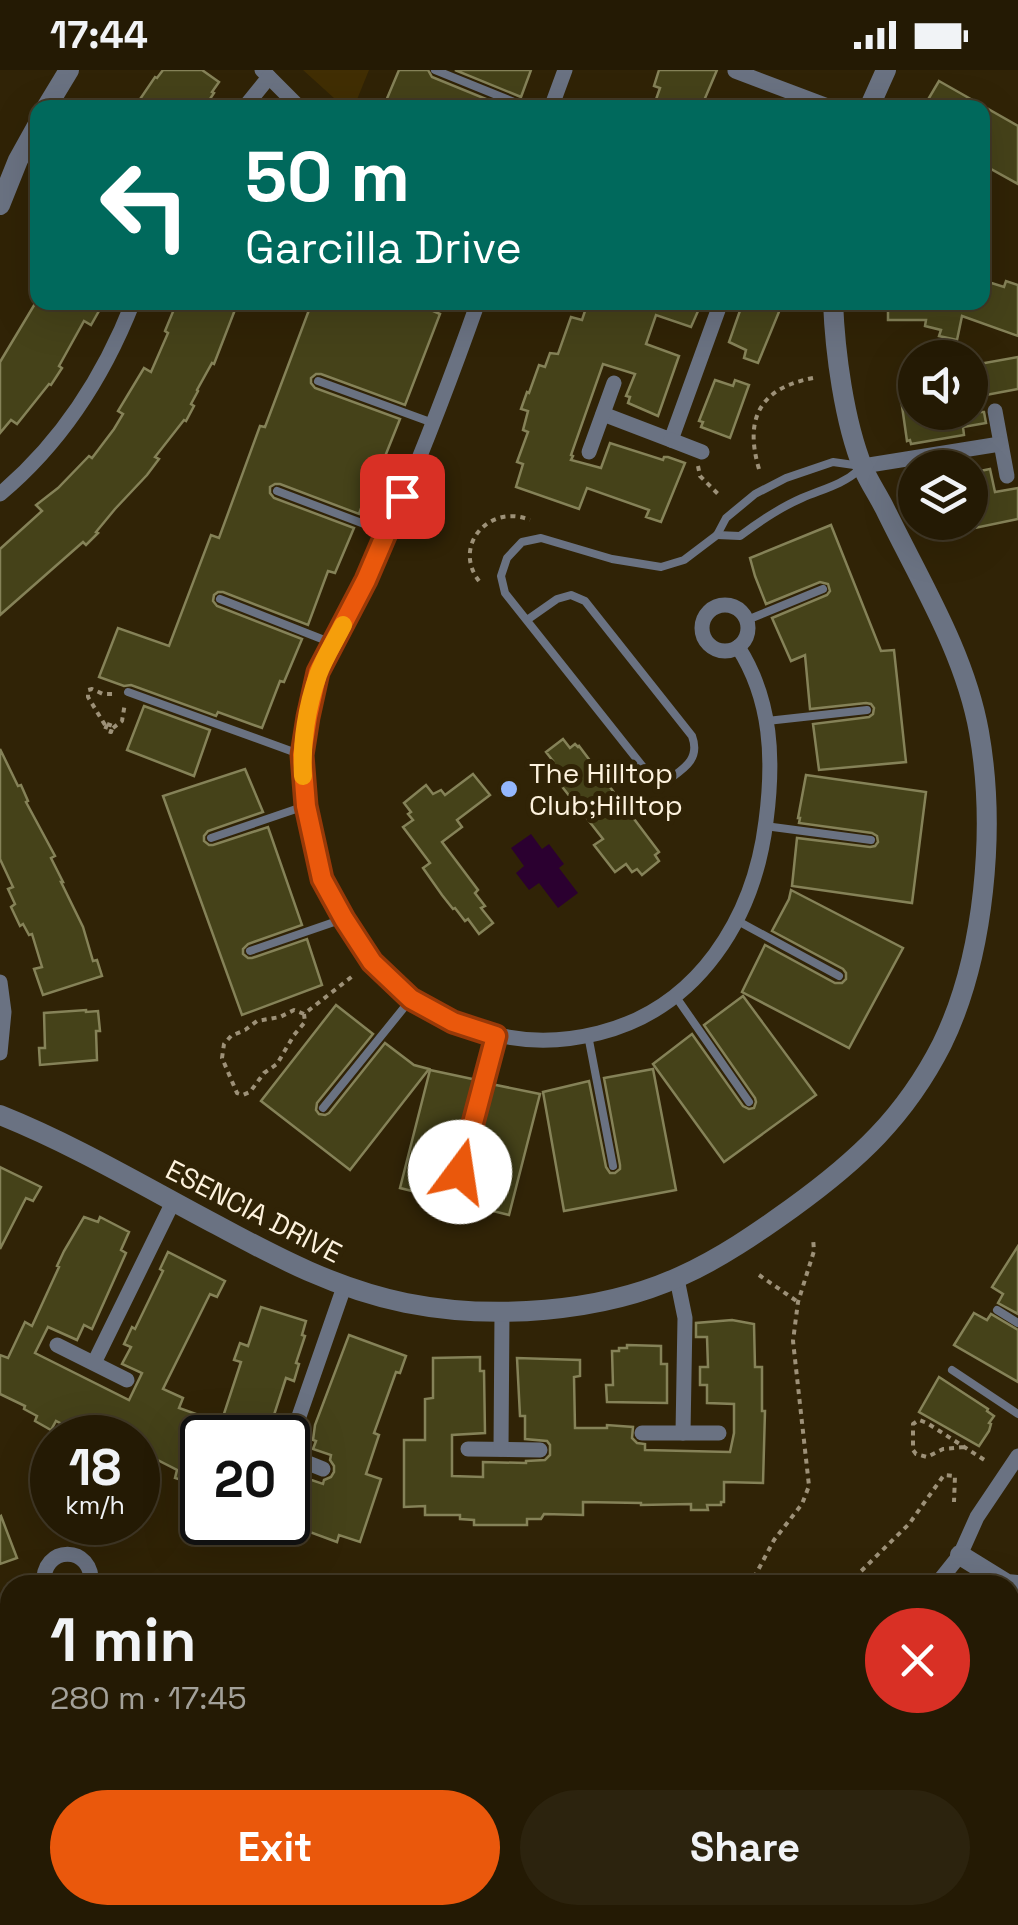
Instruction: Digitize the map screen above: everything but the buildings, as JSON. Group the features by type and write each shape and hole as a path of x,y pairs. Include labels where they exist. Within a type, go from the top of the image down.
{"street":[{"path":"51,100 69,70"},
{"path":"554,100 565,70"},
{"path":"873,100 886,70"},
{"path":"735,71 811,100"},
{"path":"249,100 265,74 292,100"},
{"path":"0,204 30,138"},
{"path":"0,494 37,458 85,400 129,310"},
{"path":"475,310 388,533 318,672 302,755 306,806 322,879 372,962 411,999 453,1022 522,1040 588,1035 620,1028 676,997 700,974 736,920 750,890 766,826 770,753 767,721 751,667 738,646"},
{"path":"671,440 718,310"},
{"name":"ESENCIA DRIVE","path":"0,1115 89,1156 263,1251 344,1287 442,1309 502,1312 611,1299 677,1278 717,1259 763,1229 863,1153 884,1131 926,1072 954,1017 972,951 985,875 987,819 978,731 967,687 949,636 863,466 847,410 834,310"},
{"path":"589,452 614,383"},
{"path":"995,411 1006,476"},
{"path":"603,414 702,452"},
{"path":"863,466 1000,444"},
{"path":"713,608 737,608 746,620 747,634 738,646 728,650 714,647 704,635 704,620 713,608"},
{"path":"0,982 4,1012 0,1054"},
{"path":"94,1363 173,1202"},
{"path":"677,1278 685,1318 683,1433"},
{"path":"300,1415 344,1287"},
{"path":"501,1450 502,1312"},
{"path":"57,1345 127,1380"},
{"path":"642,1433 720,1433"},
{"path":"468,1449 540,1450"},
{"path":"944,1575 960,1555 978,1516 1018,1456"},
{"path":"310,1462 323,1468"},
{"path":"44,1575 48,1564 65,1554 75,1555 87,1564 92,1575"},
{"path":"960,1555 991,1575"}],"lane":[{"path":"434,70 509,100"},
{"path":"318,381 432,423"},
{"path":"527,620 557,599 572,595 585,601 692,736 696,752 692,760 659,787 505,593 501,576 507,558 522,542 540,538 612,559 661,567 684,560 717,535 726,518 755,494 786,478 833,462 863,466"},
{"path":"717,535 740,536 765,517 844,484 863,466"},
{"path":"277,491 388,533"},
{"path":"746,620 823,589"},
{"path":"220,599 334,644"},
{"path":"128,692 302,755"},
{"path":"767,721 867,710"},
{"path":"210,838 306,806"},
{"path":"766,826 871,840"},
{"path":"250,951 344,919"},
{"path":"736,920 839,976"},
{"path":"676,997 749,1102"},
{"path":"323,1108 411,999"},
{"path":"588,1035 613,1166"},
{"path":"460,1172 496,1036"},
{"path":"997,1310 1018,1323"},
{"path":"952,1370 1018,1414"}],"path":[{"path":"759,469 753,432 766,401 783,386 813,378"},
{"path":"702,452 698,471 719,495"},
{"path":"479,580 469,562 482,526 501,516 530,520"},
{"path":"92,688 108,694 128,692 122,721 114,728 106,724 88,697 92,688"},
{"path":"304,1014 354,974"},
{"path":"294,1010 304,1014 304,1025 277,1064 247,1094 237,1092 222,1058 227,1040 261,1019 280,1017 294,1010"},
{"path":"754,1575 774,1540 802,1504 808,1486 792,1341 798,1302 814,1250 813,1238"},
{"path":"759,1275 798,1302"},
{"path":"964,1447 943,1449 927,1457 919,1455 912,1448 912,1424 922,1420 986,1461"},
{"path":"857,1575 909,1524 944,1475 955,1476 954,1502"}],"shaded area":[{"path":"303,70 369,70 357,100 336,100"},
{"path":"531,834 542,849 549,844 564,864 559,868 578,893 558,908 539,883 529,890 516,873 524,866 511,848"}],"slow traffic":[{"path":"303,776 302,755 318,672 343,625"}],"place":[{"name":"The Hilltop Club;Hilltop","path":"509,789"}],"route":[{"path":"402,496 366,580 318,672 302,755 306,806 322,879 372,962 411,999 453,1022 496,1036 460,1172"}]}
